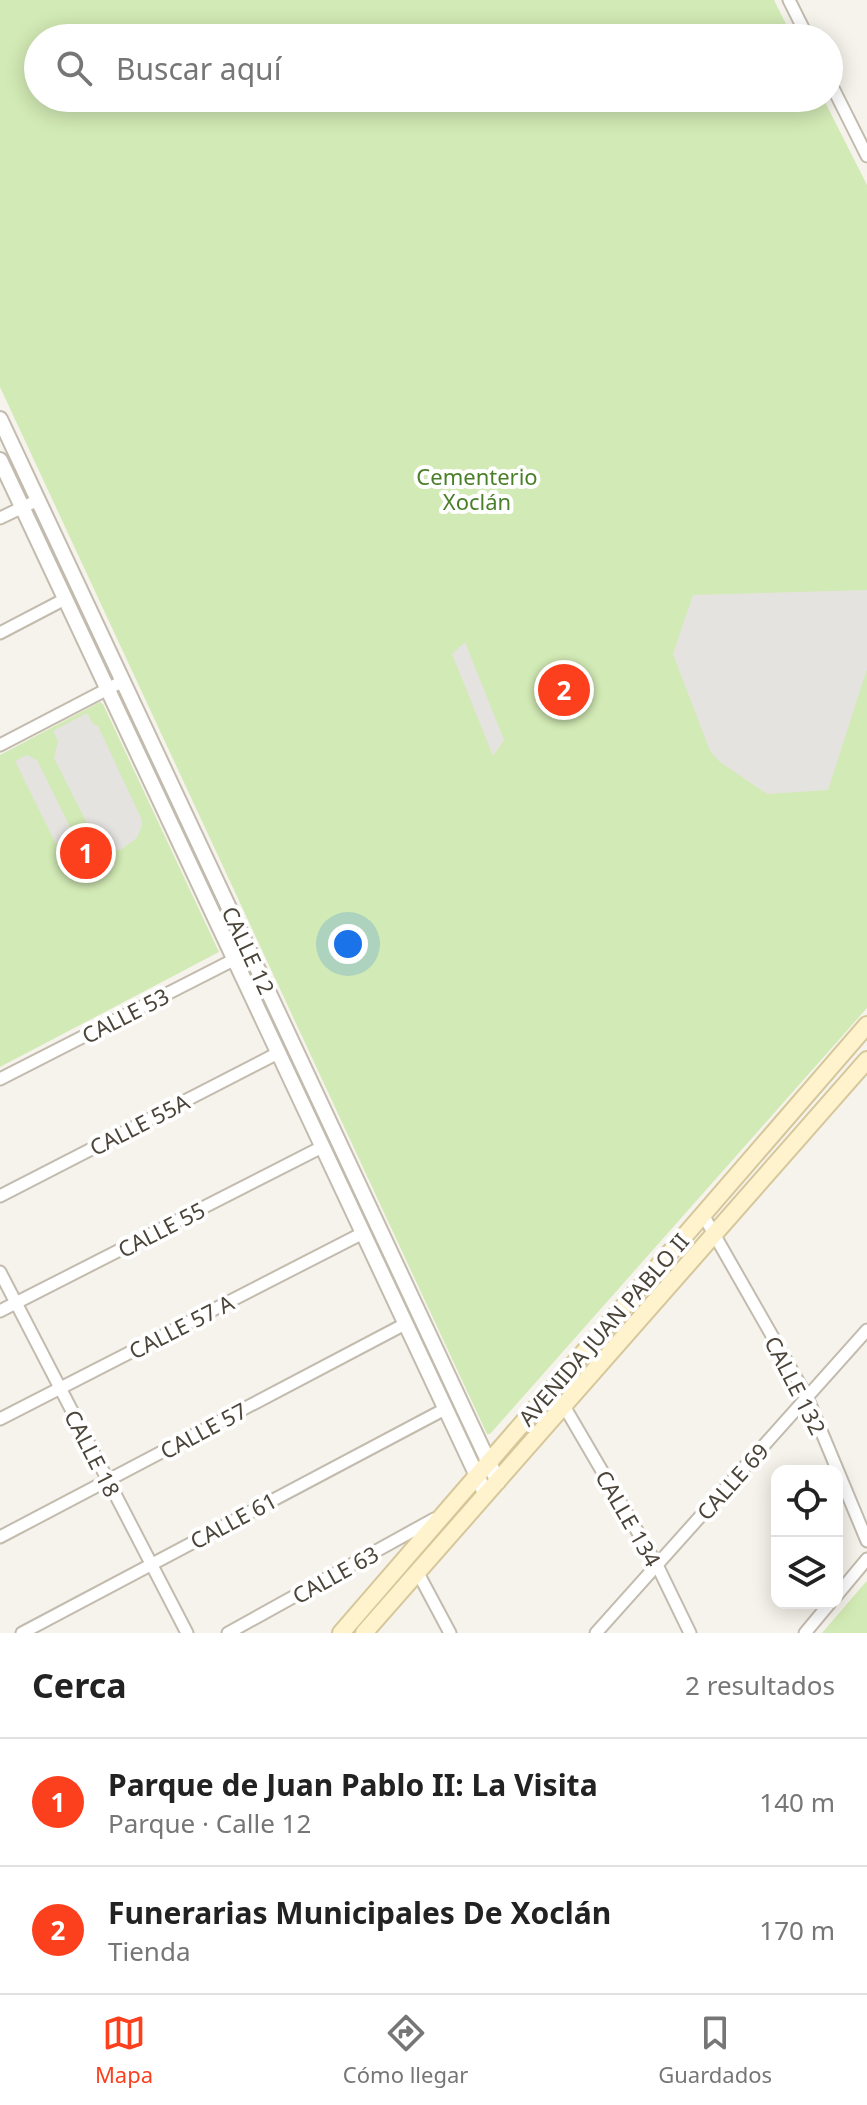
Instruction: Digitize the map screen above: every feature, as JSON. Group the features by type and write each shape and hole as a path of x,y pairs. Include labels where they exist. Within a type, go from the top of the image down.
{"main road":[{"name":"AVENIDA JUAN PABLO II","path":"341,1633 867,1025"},
{"name":"AVENIDA JUAN PABLO II","path":"364,1633 866,1063"}],"street":[{"path":"789,0 801,24"},
{"path":"843,108 867,156"},
{"name":"CALLE 12","path":"0,419 498,1482"},
{"name":"CALLE 12","path":"0,460 486,1495"},
{"path":"0,518 38,500"},
{"path":"0,633 65,599"},
{"path":"0,745 123,681"},
{"name":"CALLE 53","path":"0,1079 249,952"},
{"name":"CALLE 55A","path":"0,1196 278,1053"},
{"name":"CALLE 55","path":"0,1311 322,1147"},
{"path":"336,1176 350,1167"},
{"name":"CALLE 132","path":"702,1213 807,1397 867,1541"},
{"name":"CALLE 57 A","path":"0,1419 363,1233"},
{"name":"CALLE 18","path":"0,1272 187,1633"},
{"name":"CALLE 57","path":"0,1537 405,1324"},
{"name":"CALLE 69","path":"596,1633 867,1330"},
{"name":"CALLE 134","path":"564,1406 657,1565 690,1633"},
{"name":"CALLE 61","path":"22,1633 445,1409"},
{"name":"CALLE 63","path":"228,1633 441,1516"},
{"path":"843,1588 867,1559"},
{"path":"418,1573 450,1633"},
{"path":"805,1633 825,1609"}],"green space":[{"name":"Cementerio Xoclán","path":"0,0 774,0 786,24 24,24 24,112 830,112 867,185 867,1008 490,1434 487,1434 0,387"},
{"path":"100,702 219,952 0,1067 0,755"},
{"path":"867,1581 867,1633 822,1633 843,1609"}],"shaded area":[{"path":"867,590 867,669 828,790 767,794 720,762 710,751 673,654 693,595"},
{"path":"465,642 504,740 493,756 452,654"},
{"path":"87,713 93,724 98,726 141,818 137,838 120,850 107,850 97,843 54,758 58,741 53,731"},
{"path":"27,755 37,760 74,835 56,844 15,761"}],"place":[{"name":"Funerarias Municipales De Xoclán","path":"564,690"},
{"name":"Parque de Juan Pablo II: La Visita","path":"86,853"}]}
